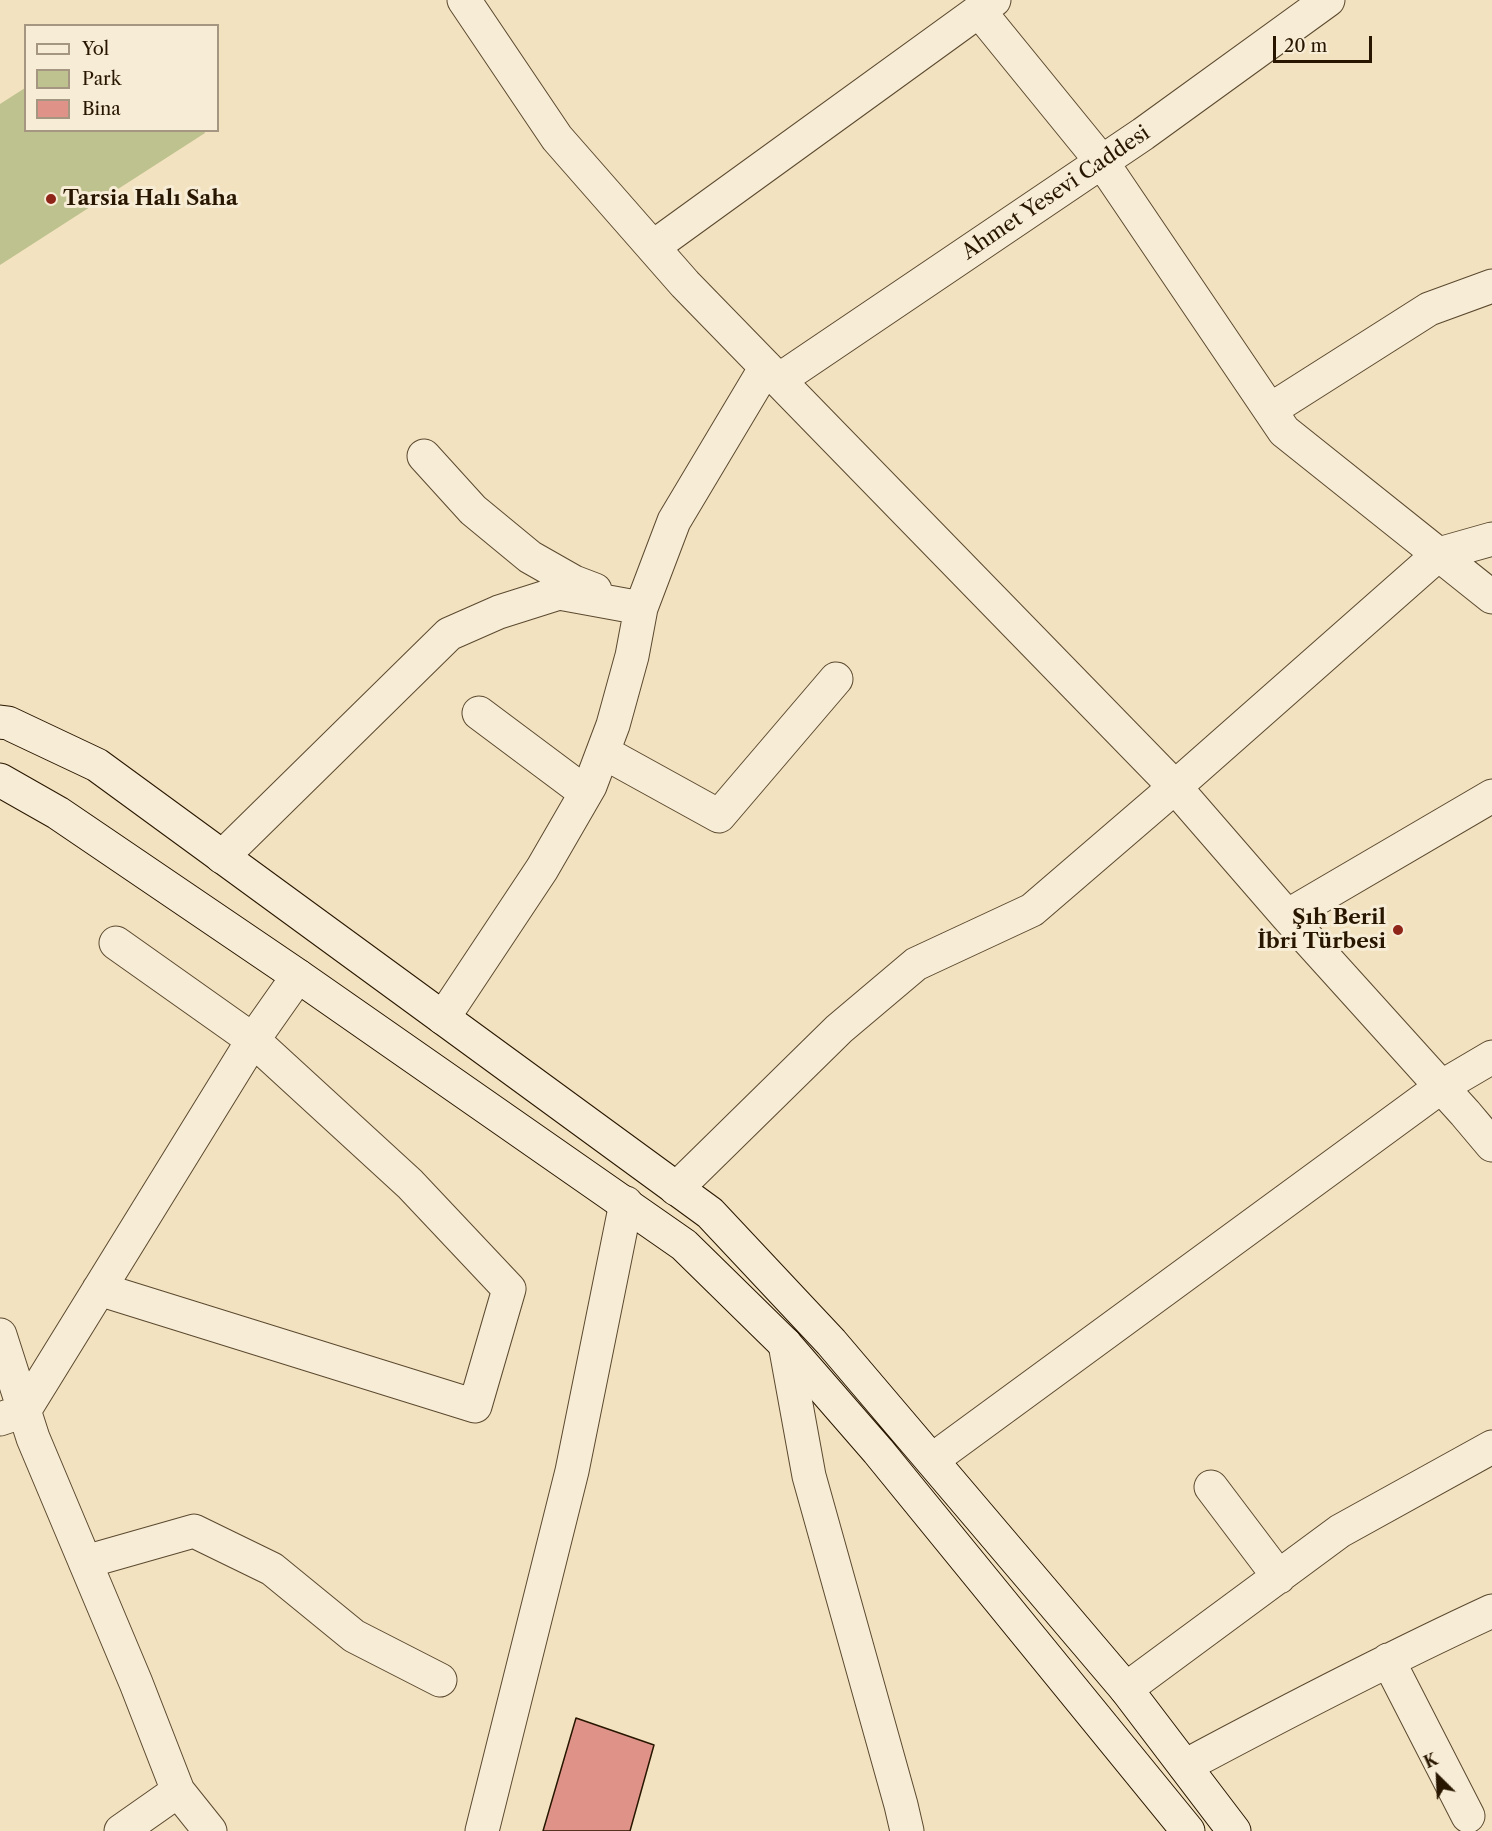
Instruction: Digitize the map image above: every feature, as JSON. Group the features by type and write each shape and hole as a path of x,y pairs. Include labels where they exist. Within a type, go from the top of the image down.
{"street":[{"path":"464,0 557,138 685,285 1175,787 1492,1145"},
{"name":"Ahmet Yesevi Caddesi","path":"772,374 1102,162 1329,0"},
{"path":"653,247 986,5 1102,162 1284,430 1492,597"},
{"path":"1270,410 1429,309 1492,286"},
{"path":"443,1018 542,869 586,793 613,725 632,656 641,608 674,521 772,374"},
{"path":"424,456 472,510 530,556 574,582 641,608"},
{"path":"676,1189 839,1029 916,964 1032,910 1439,554 1492,539"},
{"path":"222,857 448,634 499,612 559,593 641,608"},
{"path":"603,752 719,816 836,679"},
{"path":"479,713 586,793"},
{"path":"0,722 8,723 97,765 710,1213 831,1342 932,1460 1126,1689 1234,1831"},
{"path":"0,780 58,813 298,976 684,1245 785,1344 878,1451 1188,1831"},
{"path":"1287,916 1492,796"},
{"path":"99,1289 475,1406 509,1289 410,1184 253,1040 116,943"},
{"path":"12,1415 99,1289 253,1040 298,976"},
{"path":"932,1460 1441,1087 1492,1057"},
{"path":"482,1831 572,1471 626,1203"},
{"path":"0,1335 12,1415 33,1438 178,1791 210,1831"},
{"path":"785,1344 809,1476 907,1831"},
{"path":"1126,1689 1340,1531 1492,1447"},
{"path":"1212,1487 1279,1577"},
{"path":"85,1562 194,1530 272,1569 354,1636 440,1680"},
{"path":"1185,1766 1388,1660 1492,1611"},
{"path":"1388,1660 1468,1816"},
{"path":"121,1831 178,1791"}],"green space":[{"name":"Tarsia Halı Saha","path":"24,89 24,132 205,133 0,265 0,104"}],"building":[{"path":"576,1718 654,1745 630,1831 543,1831"}],"place":[{"name":"Tarsia Halı Saha","path":"51,199"},
{"name":"Şıh Beril İbri Türbesi","path":"1398,930"}]}
